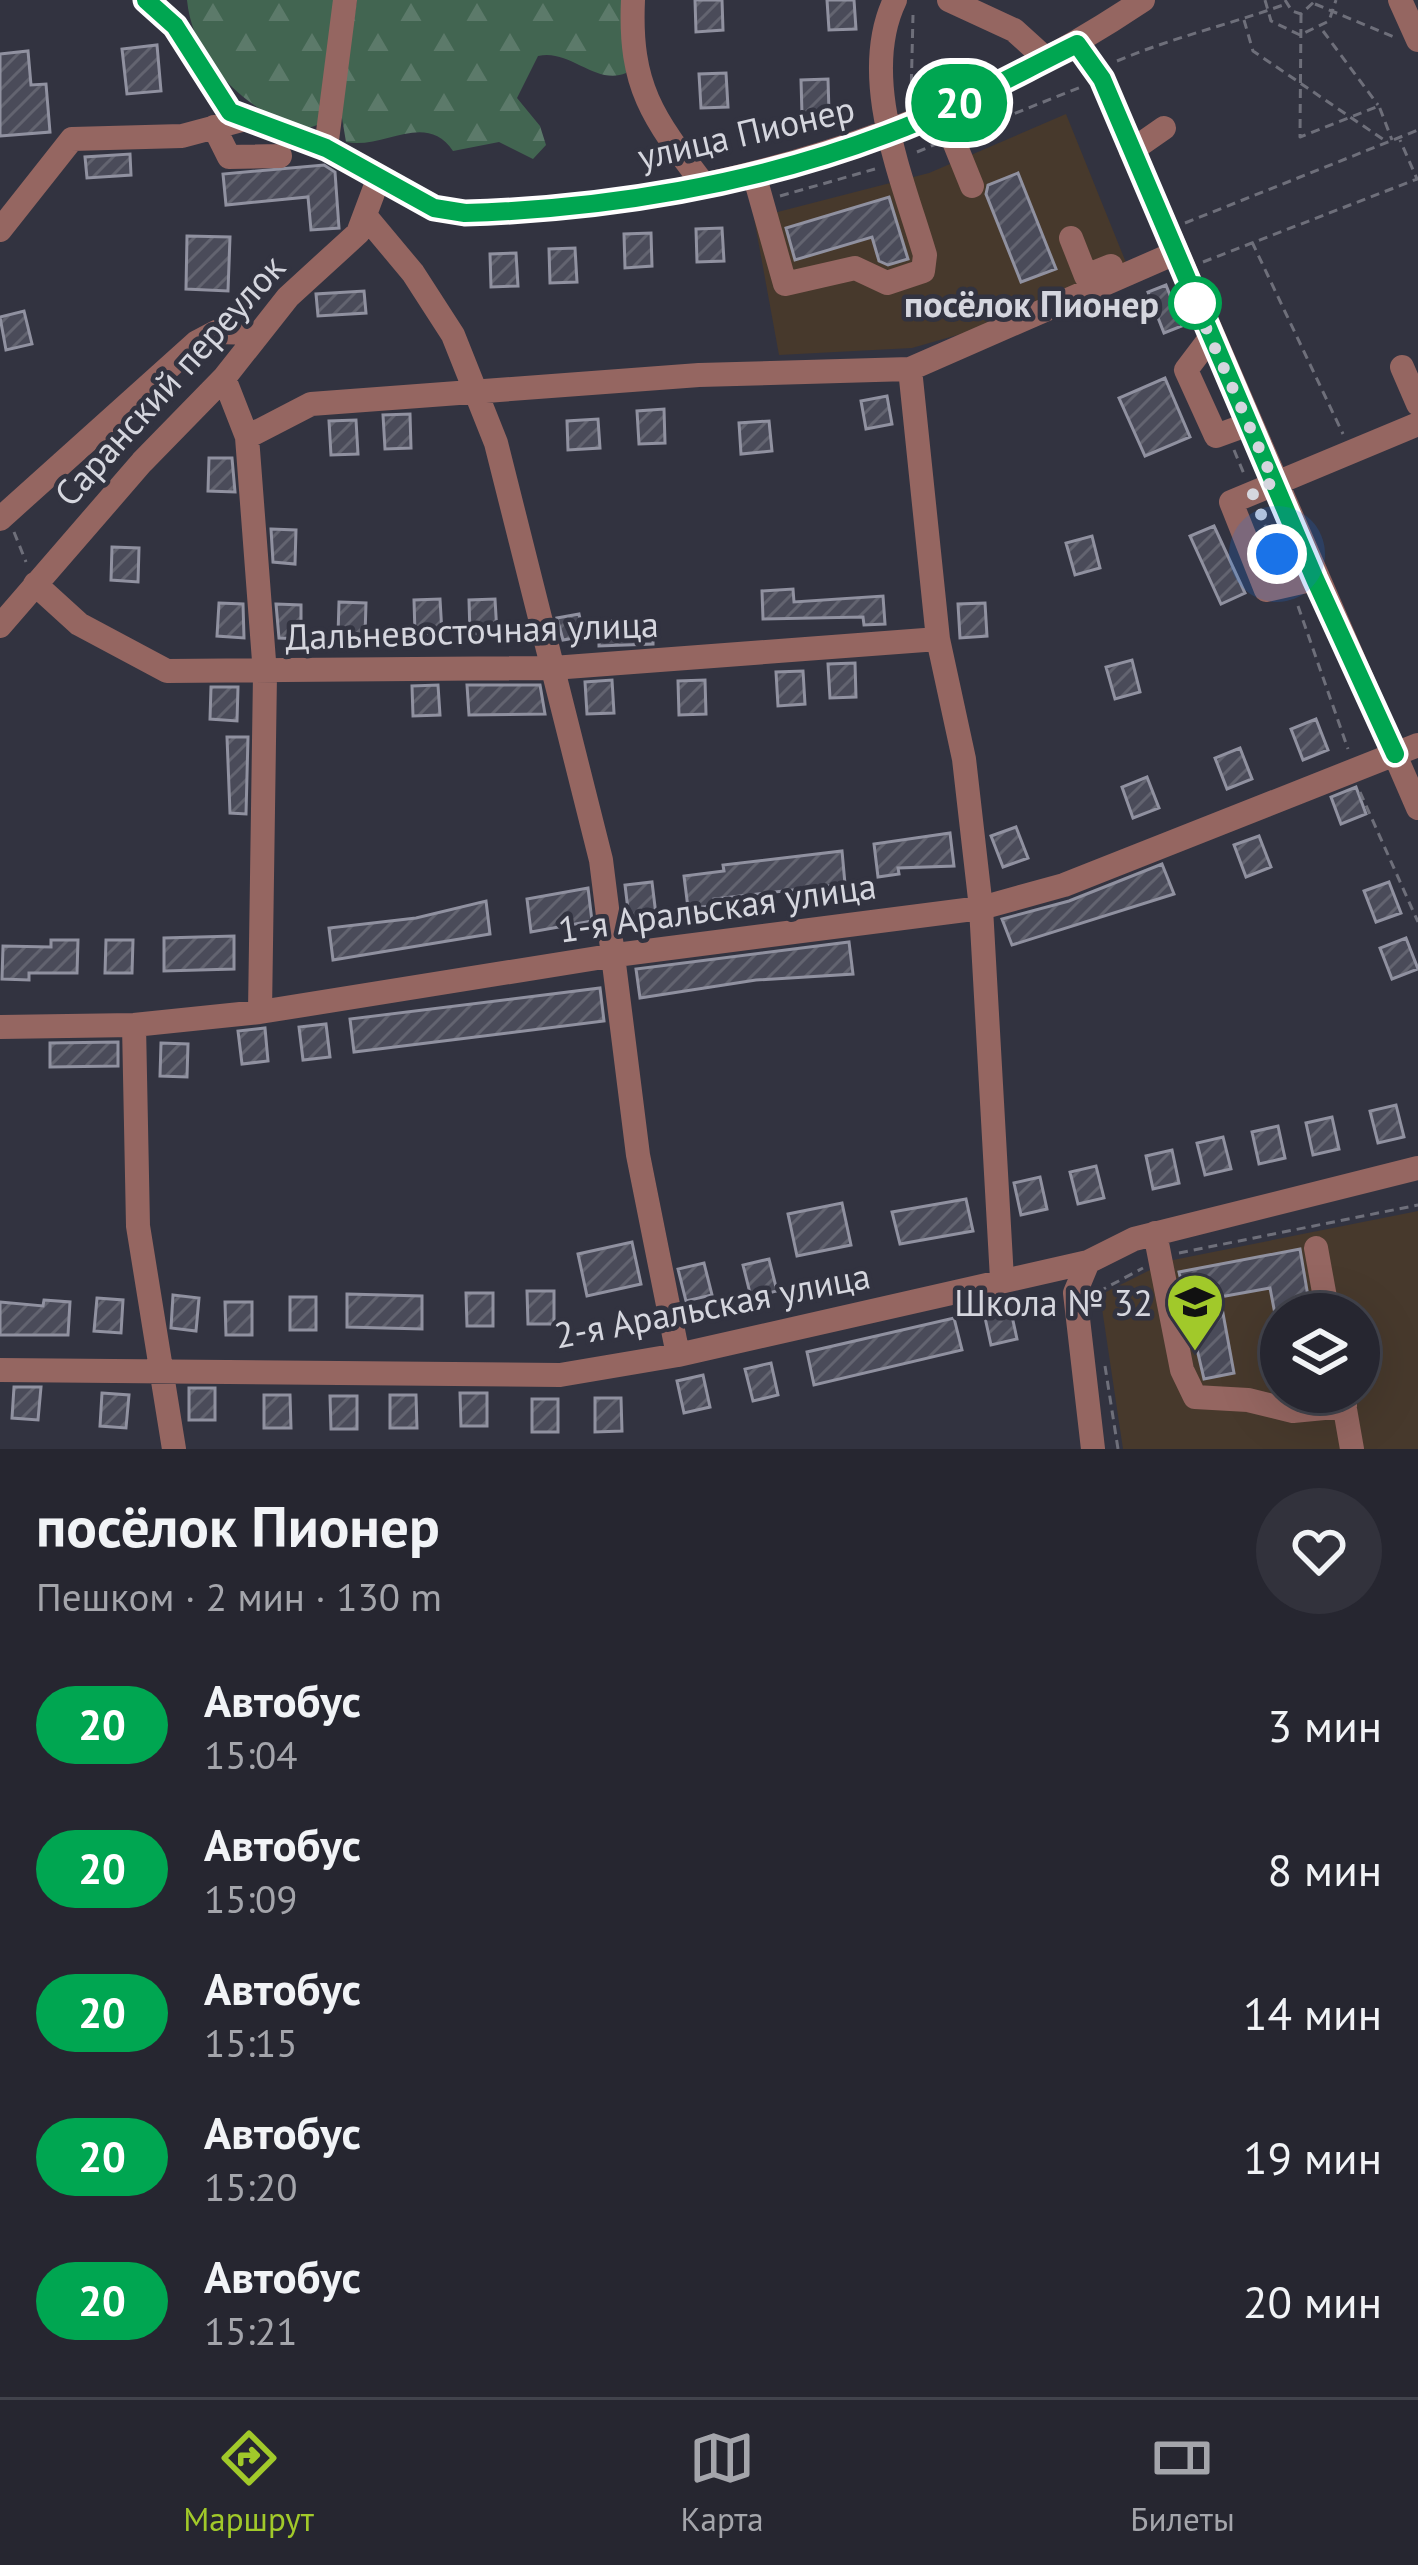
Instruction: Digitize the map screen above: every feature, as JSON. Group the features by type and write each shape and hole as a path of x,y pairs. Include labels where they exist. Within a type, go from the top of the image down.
{"street":[{"path":"146,0 175,26 214,95 242,120"},
{"path":"326,148 344,0"},
{"path":"633,0 633,56 641,94 704,185"},
{"path":"949,0 996,10 1046,59"},
{"name":"улица Пионер","path":"242,120 326,148 434,208 465,213 704,185 902,135 1077,44 1143,0"},
{"path":"1400,0 1415,42"},
{"path":"754,174 785,284 855,268 879,282 923,271 925,255 885,30 904,8"},
{"path":"1077,44 1102,79 1131,151 1179,247 1238,429 1302,582 1407,749 1418,808"},
{"path":"942,112 972,186"},
{"path":"0,230 72,139 182,136 242,120"},
{"path":"214,127 229,157 280,156"},
{"path":"1131,151 1164,128"},
{"name":"Саранский переулок","path":"0,626 224,378 255,333 367,218 379,177"},
{"path":"367,218 439,310 496,443 602,860 638,1154 678,1355"},
{"path":"1071,238 1086,276 1179,247"},
{"path":"247,437 311,404 700,375 910,369 1179,247"},
{"path":"3,516 197,342 216,332 255,333"},
{"path":"1210,338 1186,370 1216,436 1238,429"},
{"path":"1402,367 1418,404"},
{"path":"910,369 938,639 964,759 982,908 1002,1279"},
{"path":"224,378 247,437 265,674 260,1012"},
{"path":"1302,582 1266,590 1231,502 1418,424"},
{"name":"Дальневосточная улица","path":"35,584 80,624 166,671 265,674 553,668 938,639"},
{"name":"1-я Аральская улица","path":"0,1028 134,1025 260,1012 616,956 982,908 1064,885 1407,749"},
{"path":"134,1025 138,1226 174,1449"},
{"name":"2-я Аральская улица","path":"0,1370 560,1375 678,1355 1088,1262 1114,1246 1159,1245 1418,1168"},
{"path":"1159,1245 1182,1370 1195,1397 1260,1402"},
{"path":"1316,1249 1324,1293"},
{"path":"1088,1262 1075,1293 1094,1449"},
{"path":"1346,1413 1352,1449"}],"path":[{"path":"1264,0 1266,11 1280,28 1300,35 1321,29 1335,12 1336,0"},
{"path":"1102,79 1113,75 1112,64 1186,32 1205,33 1286,2 1301,14"},
{"path":"1379,106 1300,137 1301,14 1315,2 1415,42"},
{"path":"904,8 911,98"},
{"path":"1243,18 1253,51 1350,118 1393,140"},
{"path":"1179,247 1252,242 1417,179 1379,106 1321,29"},
{"path":"1179,247 1418,130"},
{"path":"902,135 918,152"},
{"path":"1252,242 1351,452"},
{"path":"1238,429 1302,582 1350,772 1418,922"},
{"path":"3,516 35,584"},
{"path":"1096,1295 1159,1245 1418,1205"},
{"path":"1102,1352 1118,1449"}],"shaded area":[{"path":"1066,114 1127,265 968,332 912,348 779,355 754,218 929,173"},
{"name":"Школа № 32","path":"1418,1211 1418,1449 1123,1449 1100,1295 1168,1261"}],"green space":[{"path":"187,0 338,0 320,124 303,130 243,97 200,44"},
{"path":"357,0 624,0 626,73 604,75 561,57 538,56 517,98 540,126 546,145 533,159 499,142 453,151 430,133 346,142 340,106"}],"building":[{"path":"695,0 722,0 723,30 696,32"},
{"path":"827,0 854,0 856,29 829,30"},
{"path":"157,45 161,91 127,94 122,49"},
{"path":"28,51 31,85 46,84 50,132 0,136 0,54"},
{"path":"726,73 728,107 701,108 699,74"},
{"path":"828,79 829,112 802,114 801,80"},
{"path":"130,154 131,175 87,178 85,157"},
{"path":"324,165 335,172 339,228 311,230 308,197 226,205 223,174"},
{"path":"1018,173 1056,269 1021,282 986,194 988,185"},
{"path":"889,197 908,259 888,265 879,261 872,237 795,260 786,228"},
{"path":"722,228 724,261 697,262 696,229"},
{"path":"651,233 652,266 625,268 624,234"},
{"path":"187,236 230,237 228,291 186,289"},
{"path":"575,248 577,282 550,283 549,249"},
{"path":"516,253 518,286 491,287 490,254"},
{"path":"1166,285 1182,326 1164,333 1148,292"},
{"path":"364,291 366,313 318,316 316,294"},
{"path":"24,311 32,344 6,350 0,317"},
{"path":"1165,378 1190,437 1145,456 1119,398"},
{"path":"887,396 892,424 866,429 861,401"},
{"path":"664,409 665,443 639,444 637,411"},
{"path":"410,414 411,448 385,449 383,415"},
{"path":"598,419 600,448 568,450 567,421"},
{"path":"356,420 358,454 331,455 329,421"},
{"path":"769,421 772,451 741,454 739,423"},
{"path":"209,458 232,458 235,492 208,491"},
{"path":"1214,526 1245,593 1221,604 1190,536"},
{"path":"271,529 296,530 295,564 273,562"},
{"path":"1092,536 1100,568 1075,575 1066,543"},
{"path":"112,547 139,548 138,582 111,580"},
{"path":"793,589 794,602 883,596 885,624 864,625 863,617 763,619 762,591"},
{"path":"440,599 442,633 415,634 414,600"},
{"path":"495,599 497,633 470,634 469,600"},
{"path":"339,602 366,603 365,636 338,635"},
{"path":"219,603 243,604 244,638 217,636"},
{"path":"985,603 987,636 960,638 958,604"},
{"path":"276,604 301,605 301,639 279,638"},
{"path":"579,614 581,623 653,618 653,644 599,646 599,634 563,640 557,618"},
{"path":"1132,660 1140,692 1115,699 1106,667"},
{"path":"855,663 856,697 830,698 828,664"},
{"path":"803,671 805,704 778,706 776,672"},
{"path":"612,680 614,713 587,714 585,682"},
{"path":"705,680 706,714 679,715 678,681"},
{"path":"438,685 440,715 413,716 412,686"},
{"path":"467,685 540,685 545,714 469,715"},
{"path":"211,687 238,687 237,721 210,719"},
{"path":"1316,719 1328,750 1303,760 1291,729"},
{"path":"227,737 248,737 246,814 230,813"},
{"path":"1240,748 1252,779 1227,789 1215,758"},
{"path":"1147,777 1159,808 1133,818 1122,787"},
{"path":"1356,787 1366,814 1341,824 1331,797"},
{"path":"1016,827 1028,858 1003,867 991,836"},
{"path":"950,833 954,866 898,868 899,874 878,877 874,844"},
{"path":"1259,836 1271,867 1246,877 1234,845"},
{"path":"842,851 845,884 714,899 715,906 688,908 684,876 724,871 723,865"},
{"path":"1162,864 1174,894 1012,945 1002,919 1069,901"},
{"path":"652,882 656,915 629,918 625,885"},
{"path":"1389,882 1401,913 1376,922 1364,891"},
{"path":"588,888 592,921 531,932 527,899"},
{"path":"486,901 490,934 333,960 329,928 416,918"},
{"path":"234,936 234,969 164,971 164,938"},
{"path":"1406,938 1418,969 1392,979 1380,948"},
{"path":"51,940 78,940 77,973 29,973 29,980 2,979 3,946 51,947"},
{"path":"106,940 133,940 132,973 105,973"},
{"path":"849,942 853,974 756,980 640,998 636,969"},
{"path":"600,988 604,1021 354,1052 350,1019"},
{"path":"326,1024 330,1057 303,1060 299,1027"},
{"path":"265,1028 268,1061 242,1064 238,1031"},
{"path":"118,1042 118,1066 50,1067 50,1043"},
{"path":"161,1043 188,1044 187,1077 160,1076"},
{"path":"1396,1105 1404,1137 1378,1143 1370,1111"},
{"path":"1332,1117 1339,1149 1313,1155 1306,1123"},
{"path":"1278,1126 1285,1158 1259,1164 1252,1132"},
{"path":"1223,1137 1231,1169 1205,1175 1197,1143"},
{"path":"1172,1150 1179,1183 1153,1189 1146,1156"},
{"path":"1096,1166 1104,1198 1078,1204 1070,1172"},
{"path":"1040,1177 1047,1209 1021,1215 1014,1183"},
{"path":"966,1199 973,1231 900,1244 892,1212"},
{"path":"842,1203 851,1245 797,1256 788,1214"},
{"path":"632,1242 641,1284 587,1296 578,1254"},
{"path":"1300,1249 1307,1293 1271,1293 1270,1288 1220,1297 1234,1373 1204,1379 1179,1272"},
{"path":"769,1259 777,1291 751,1297 743,1265"},
{"path":"704,1263 712,1295 686,1301 678,1269"},
{"path":"527,1291 554,1291 554,1324 528,1324"},
{"path":"466,1293 493,1293 493,1326 467,1326"},
{"path":"347,1294 422,1296 422,1329 347,1327"},
{"path":"173,1295 199,1298 196,1331 171,1328"},
{"path":"290,1297 316,1297 316,1330 290,1330"},
{"path":"97,1298 123,1300 121,1333 94,1331"},
{"path":"44,1300 70,1302 68,1335 0,1335 0,1302 43,1306"},
{"path":"225,1302 252,1302 252,1335 226,1335"},
{"path":"1010,1307 1017,1339 991,1345 984,1313"},
{"path":"954,1318 962,1350 814,1385 807,1352"},
{"path":"771,1363 778,1395 753,1401 745,1369"},
{"path":"703,1375 710,1407 684,1413 677,1381"},
{"path":"14,1387 41,1387 38,1420 12,1418"},
{"path":"189,1388 215,1388 215,1420 189,1420"},
{"path":"102,1393 129,1395 126,1428 100,1426"},
{"path":"460,1393 487,1393 487,1426 461,1426"},
{"path":"264,1395 290,1395 291,1428 264,1428"},
{"path":"390,1395 416,1395 417,1428 390,1428"},
{"path":"330,1396 357,1396 357,1429 331,1429"},
{"path":"595,1398 621,1398 622,1431 595,1432"},
{"path":"532,1399 558,1399 558,1432 532,1432"}],"bus line":[{"name":"20","path":"146,0 175,26 214,95 230,112 326,148 434,208 465,213 658,193 799,163 942,112 1077,44 1102,79 1173,254 1395,754"}],"place":[{"name":"посёлок Пионер","path":"1195,303"},
{"name":"Школа № 32","path":"1195,1353"}],"route":[{"path":"1195,303 1192,296 1274,482 1252,492 1277,554"}]}
